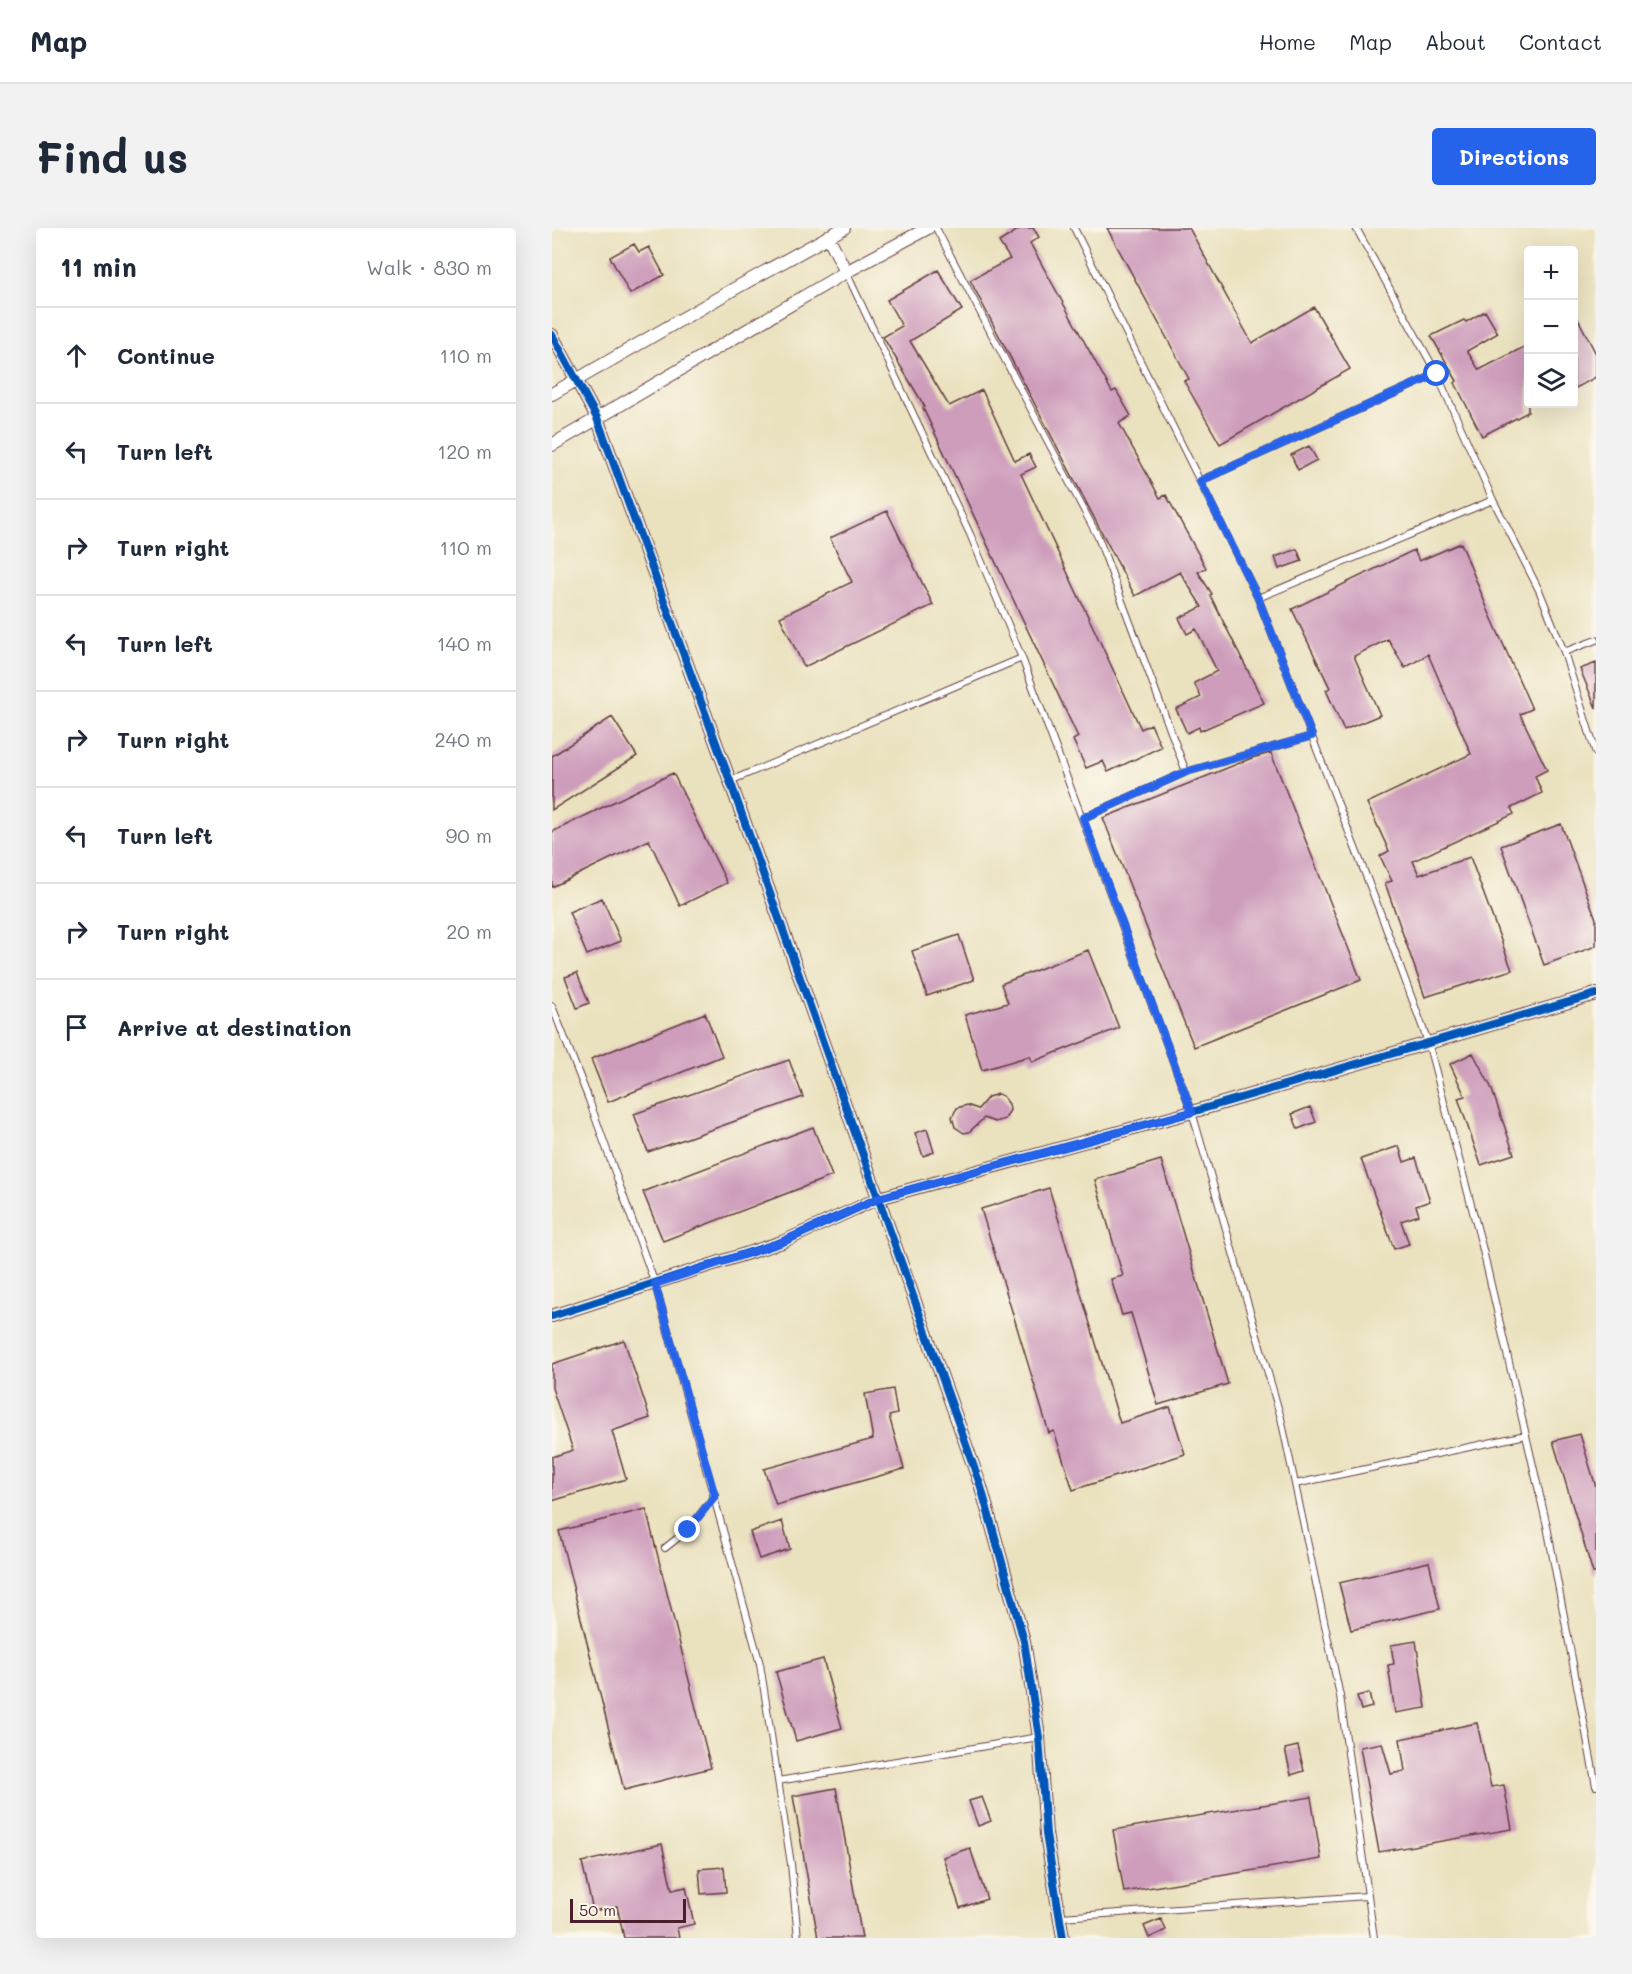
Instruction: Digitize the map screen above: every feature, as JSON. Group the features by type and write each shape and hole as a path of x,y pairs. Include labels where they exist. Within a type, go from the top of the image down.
{"street":[{"path":"552,394 844,228"},
{"path":"552,445 846,272 928,228"},
{"path":"828,236 846,272"},
{"path":"552,335 597,418 730,781 981,1487 1024,1641 1039,1737 1046,1834 1063,1938"},
{"path":"552,1316 782,1242 879,1198 1192,1112 1596,994"}],"lane":[{"path":"936,228 1098,537 1186,772"},
{"path":"1074,228 1121,318 1258,598 1428,1042 1482,1246 1547,1526 1596,1786"},
{"path":"1356,228 1437,374 1493,500 1539,590 1564,652 1596,753"},
{"path":"846,272 970,534 1022,658 1192,1112 1281,1418 1340,1696 1374,1938"},
{"path":"1200,481 1437,374"},
{"path":"1258,598 1493,500"},
{"path":"1564,652 1596,640"},
{"path":"730,781 1022,658"},
{"path":"1083,818 1186,772 1312,736"},
{"path":"552,1006 589,1100 655,1284 760,1664 791,1864 798,1938"},
{"path":"1295,1484 1526,1435"},
{"path":"665,1548 688,1530 715,1496"},
{"path":"778,1781 1039,1737"},
{"path":"1061,1917 1367,1896"}],"building":[{"path":"1021,228 1033,228 1039,237 1030,243 1112,392 1116,390 1131,416 1119,423 1160,498 1166,495 1206,568 1198,572 1212,594 1210,595 1264,703 1200,731 1199,727 1187,733 1176,709 1201,697 1194,683 1217,671 1196,629 1187,634 1179,618 1202,607 1180,572 1135,596 970,280 1010,259 999,242"},
{"path":"1107,228 1189,228 1252,343 1314,307 1350,369 1220,444 1184,381 1189,379"},
{"path":"634,244 639,252 649,247 664,275 630,294 610,257"},
{"path":"938,270 962,310 910,341 949,406 982,390 1015,461 1029,454 1036,467 1021,474 1141,729 1151,724 1161,747 1108,772 1103,761 1086,768 1073,740 1078,737 923,408 925,407 883,337 902,326 887,300"},
{"path":"1485,311 1498,333 1467,351 1479,370 1524,347 1524,408 1528,408 1528,412 1482,436 1455,383 1457,381 1431,336 1464,320 1466,322"},
{"path":"1578,319 1596,354 1596,377 1578,387"},
{"path":"1309,446 1317,460 1298,470 1291,455"},
{"path":"887,511 933,605 804,667 780,617 852,582 830,538"},
{"path":"1461,543 1532,709 1520,714 1547,770 1535,776 1542,793 1511,808 1514,814 1413,861 1419,875 1470,857 1512,970 1425,997 1385,883 1392,881 1380,856 1389,851 1367,803 1471,754 1428,654 1405,668 1388,639 1354,656 1380,715 1344,730 1326,690 1330,688 1292,609 1414,550 1419,561"},
{"path":"1297,549 1302,561 1279,569 1275,557"},
{"path":"1596,663 1596,708 1580,669"},
{"path":"612,717 637,756 552,810 552,756"},
{"path":"1271,753 1361,980 1194,1047 1103,818 1252,758"},
{"path":"673,773 727,883 680,906 649,840 552,887 552,832"},
{"path":"1561,824 1596,919 1596,946 1544,965 1501,846"},
{"path":"602,898 621,941 587,955 569,912"},
{"path":"959,935 974,980 927,996 912,951"},
{"path":"1088,950 1119,1028 1032,1062 1030,1056 982,1070 965,1015 1008,1003 1001,984"},
{"path":"577,973 589,1003 577,1008 565,977"},
{"path":"705,1013 722,1056 608,1102 591,1059"},
{"path":"1473,1053 1491,1087 1514,1154 1481,1165 1458,1098 1465,1096 1450,1064"},
{"path":"789,1060 803,1097 648,1152 634,1114"},
{"path":"998,1094 1003,1096 1009,1104 1010,1110 1005,1119 995,1122 984,1118 969,1132 964,1133 955,1127 952,1117 957,1108 967,1105 978,1109 988,1097"},
{"path":"1310,1107 1316,1122 1298,1129 1292,1114"},
{"path":"813,1127 832,1176 663,1241 643,1192"},
{"path":"927,1129 934,1152 923,1156 915,1133"},
{"path":"1399,1146 1404,1162 1416,1158 1430,1201 1416,1206 1419,1215 1401,1221 1409,1244 1394,1249 1361,1159"},
{"path":"1161,1160 1228,1384 1158,1405 1131,1313 1122,1315 1111,1279 1123,1276 1095,1180"},
{"path":"1049,1188 1120,1423 1170,1407 1185,1454 1073,1490 1054,1431 1049,1433 981,1209"},
{"path":"624,1340 650,1418 612,1431 626,1479 552,1501 552,1457 573,1450 552,1388 552,1364"},
{"path":"893,1389 897,1414 889,1416 904,1469 776,1505 764,1469 873,1439 865,1394"},
{"path":"1580,1434 1596,1487 1596,1573 1593,1573 1553,1441"},
{"path":"646,1509 711,1768 624,1790 559,1531"},
{"path":"782,1521 790,1549 759,1559 750,1532"},
{"path":"1429,1562 1440,1609 1351,1630 1339,1583"},
{"path":"1416,1641 1426,1708 1395,1713 1388,1665 1394,1664 1391,1645"},
{"path":"823,1659 842,1728 796,1741 776,1672"},
{"path":"1369,1693 1372,1707 1361,1710 1357,1696"},
{"path":"1477,1723 1491,1787 1504,1785 1512,1829 1379,1852 1360,1747 1382,1743 1391,1774 1405,1771 1400,1739"},
{"path":"1298,1746 1304,1771 1291,1775 1285,1749"},
{"path":"836,1788 862,1938 818,1938 793,1796"},
{"path":"982,1797 991,1821 978,1826 969,1801"},
{"path":"1311,1797 1321,1859 1124,1892 1113,1830"},
{"path":"662,1844 672,1890 686,1887 694,1924 677,1928 679,1938 624,1938 617,1906 593,1911 582,1862"},
{"path":"970,1848 987,1899 960,1908 943,1857"},
{"path":"724,1867 726,1892 701,1894 699,1869"},
{"path":"1161,1919 1166,1930 1149,1938 1144,1926"}],"cycle path":[{"path":"552,335 597,418 730,781 981,1487 1024,1641 1039,1737 1046,1834 1063,1938"},
{"path":"552,1316 782,1242 879,1198 1192,1112 1596,994"}],"route":[{"path":"688,1530 715,1496 655,1284 782,1242 879,1198 1192,1112 1083,818 1186,772 1312,736 1258,598 1200,481 1437,374"}]}
